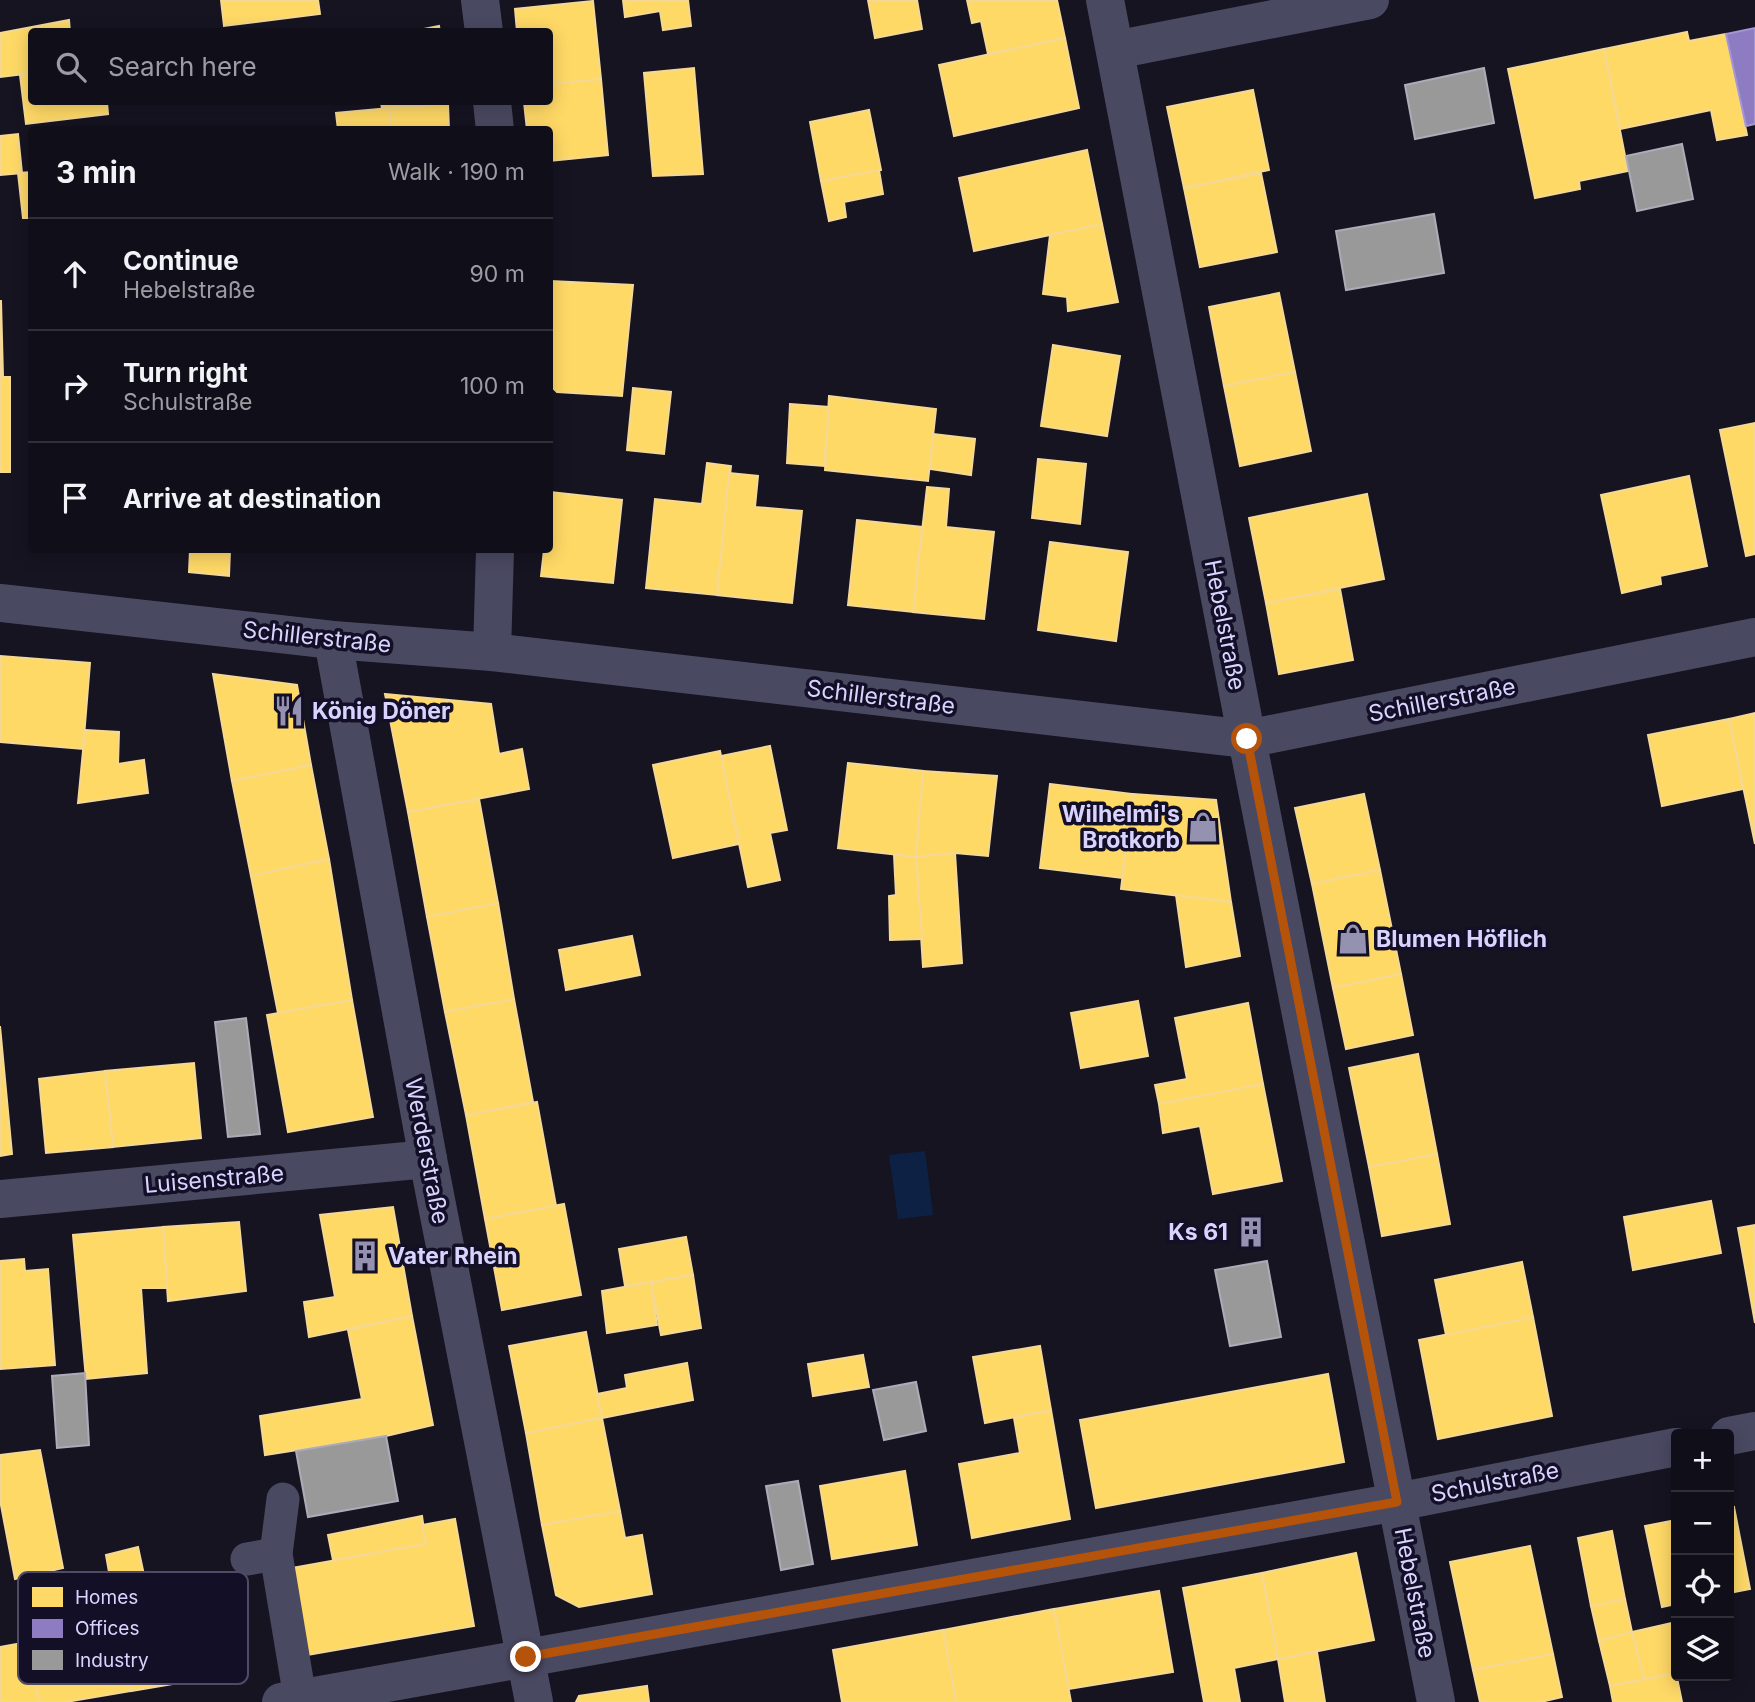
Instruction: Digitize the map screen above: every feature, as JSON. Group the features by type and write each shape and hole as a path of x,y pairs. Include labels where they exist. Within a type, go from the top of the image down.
{"street":[{"path":"480,0 484,28"},
{"name":"Hebelstraße","path":"1105,0 1436,1702"},
{"path":"1115,50 1370,0"},
{"path":"492,105 495,126"},
{"path":"492,652 495,553"},
{"name":"Schillerstraße","path":"0,603 333,640 492,652 1247,739 1755,637"},
{"name":"Werderstraße","path":"333,640 428,1159 534,1702"},
{"name":"Luisenstraße","path":"0,1199 428,1159"},
{"path":"1734,1435 1755,1431"},
{"name":"Schulstraße","path":"290,1700 1397,1502 1671,1448"}],"lane":[{"path":"283,1499 261,1556 290,1700"}],"water":[{"path":"925,1151 933,1215 898,1219 889,1155"}],"building: Homes":[{"path":"221,0 318,0 320,14 224,26"},
{"path":"623,0 688,0 691,26 663,30 660,11 625,17"},
{"path":"868,0 917,0 922,29 875,38"},
{"path":"967,0 1057,0 1065,38 988,54 981,21 972,23"},
{"path":"593,1 601,79 553,84 553,28 517,28 515,9"},
{"path":"69,20 70,28 28,28 28,74 0,77 0,33"},
{"path":"1687,32 1689,41 1726,34 1747,135 1717,140 1711,110 1620,129 1604,49"},
{"path":"1065,38 1079,108 954,136 939,65"},
{"path":"1604,49 1628,171 1579,181 1580,189 1535,198 1508,69"},
{"path":"694,68 703,174 653,176 644,73"},
{"path":"28,74 28,105 107,105 108,114 26,124 20,75"},
{"path":"601,79 608,155 553,161 553,126 527,126 524,105 553,105 553,84"},
{"path":"1253,90 1269,170 1184,188 1167,107"},
{"path":"381,105 435,105 382,109"},
{"path":"448,105 449,126 391,126 389,108"},
{"path":"389,108 391,126 338,126 336,113"},
{"path":"869,110 881,170 821,181 810,122"},
{"path":"18,134 22,173 0,175 0,136"},
{"path":"1087,150 1102,224 974,251 959,178"},
{"path":"879,170 883,194 844,202 846,217 829,221 821,181"},
{"path":"28,172 28,218 23,218 18,173"},
{"path":"1261,173 1277,252 1200,267 1184,188"},
{"path":"1102,224 1118,302 1068,311 1067,297 1043,294 1050,235"},
{"path":"553,281 633,285 622,396 557,392 553,388"},
{"path":"1279,293 1295,372 1224,386 1209,307"},
{"path":"1,301 3,377 0,377"},
{"path":"1053,345 1120,356 1107,436 1041,426"},
{"path":"1295,372 1311,451 1240,466 1224,386"},
{"path":"0,377 10,377 10,472 0,472"},
{"path":"633,388 671,392 664,454 627,450"},
{"path":"829,396 936,409 928,481 825,470"},
{"path":"790,404 829,407 824,466 787,463"},
{"path":"1755,423 1755,554 1746,556 1720,430"},
{"path":"933,434 975,439 971,475 930,469"},
{"path":"1038,459 1086,464 1080,524 1032,518"},
{"path":"707,463 731,466 717,595 646,588 655,499 702,504"},
{"path":"729,473 758,476 755,507 802,511 792,603 717,595"},
{"path":"1689,476 1707,566 1660,576 1661,584 1622,593 1601,495"},
{"path":"927,487 949,489 946,527 994,532 984,619 913,612"},
{"path":"553,492 622,500 613,583 541,576 544,553 553,553"},
{"path":"1367,494 1384,579 1266,603 1249,518"},
{"path":"857,520 922,527 913,612 848,605"},
{"path":"1050,542 1128,552 1116,641 1038,630"},
{"path":"190,553 230,553 229,576 189,572"},
{"path":"1340,589 1353,660 1279,674 1266,603"},
{"path":"0,656 90,663 83,749 0,742"},
{"path":"213,674 297,685 311,765 232,781"},
{"path":"385,694 491,704 499,754 522,749 529,789 408,812"},
{"path":"1755,713 1755,844 1729,719"},
{"path":"1729,719 1743,789 1662,806 1648,735"},
{"path":"85,730 119,732 118,764 144,760 148,793 78,803"},
{"path":"770,746 787,830 770,833 780,880 748,887 721,756"},
{"path":"720,751 739,844 673,858 653,765"},
{"path":"848,763 923,771 916,857 838,848"},
{"path":"311,765 329,859 251,876 232,781"},
{"path":"923,771 997,776 988,856 955,853 916,857"},
{"path":"1050,784 1133,794 1122,878 1040,868"},
{"path":"1133,794 1216,800 1231,902 1121,889"},
{"path":"1364,794 1380,870 1312,884 1295,808"},
{"path":"479,799 498,903 427,917 408,812"},
{"path":"955,853 962,963 923,967 916,857"},
{"path":"894,855 916,857 922,939 890,940 889,896 896,895"},
{"path":"329,859 352,1000 278,1013 251,876"},
{"path":"1380,870 1401,974 1333,988 1312,884"},
{"path":"1176,895 1231,902 1240,956 1186,967"},
{"path":"498,903 514,999 445,1012 427,917"},
{"path":"632,936 640,975 566,990 559,950"},
{"path":"1401,974 1413,1035 1346,1049 1333,988"},
{"path":"514,999 533,1102 466,1115 445,1012"},
{"path":"352,1000 373,1117 288,1132 267,1015"},
{"path":"1138,1001 1148,1056 1081,1068 1071,1013"},
{"path":"1248,1003 1263,1084 1159,1104 1155,1085 1187,1079 1175,1018"},
{"path":"0,1026 12,1154 0,1156"},
{"path":"1418,1054 1437,1154 1369,1167 1349,1068"},
{"path":"194,1063 201,1138 113,1147 105,1071"},
{"path":"105,1071 113,1147 46,1153 39,1079"},
{"path":"1263,1084 1282,1181 1213,1194 1200,1126 1163,1133 1159,1104"},
{"path":"537,1102 556,1206 485,1219 466,1115"},
{"path":"1437,1154 1450,1224 1382,1236 1369,1167"},
{"path":"1711,1201 1721,1253 1633,1270 1624,1217"},
{"path":"564,1204 581,1295 502,1310 485,1219"},
{"name":"Vater Rhein","path":"393,1207 412,1316 309,1337 304,1302 335,1297 320,1215"},
{"name":"Ks 61","path":"1256,1219 1260,1243 1246,1246 1241,1221"},
{"path":"239,1222 246,1291 168,1301 163,1227"},
{"path":"1755,1225 1755,1323 1738,1228"},
{"path":"163,1227 167,1288 141,1288 147,1373 86,1379 73,1235"},
{"path":"686,1237 693,1275 625,1286 619,1249"},
{"path":"24,1259 25,1271 48,1269 55,1365 0,1369 0,1261"},
{"path":"1522,1262 1533,1317 1446,1335 1435,1280"},
{"path":"693,1275 701,1328 661,1335 651,1282"},
{"path":"651,1282 657,1325 607,1333 602,1291"},
{"path":"412,1316 433,1425 386,1436 265,1455 260,1416 362,1399 348,1330"},
{"path":"1533,1317 1552,1416 1438,1439 1419,1340"},
{"path":"586,1332 602,1418 526,1433 509,1346"},
{"path":"1040,1346 1051,1410 985,1423 973,1357"},
{"path":"863,1355 869,1387 813,1396 808,1364"},
{"path":"687,1363 693,1400 602,1418 597,1394 627,1388 625,1375"},
{"path":"1328,1374 1344,1462 1096,1508 1080,1420"},
{"path":"1051,1410 1070,1519 972,1538 959,1464 1020,1453 1014,1418"},
{"path":"602,1418 620,1511 542,1525 526,1433"},
{"path":"40,1450 63,1568 46,1572 18,1572 18,1578 15,1579 0,1500 0,1455"},
{"path":"905,1471 917,1545 832,1559 820,1486"},
{"path":"1734,1507 1750,1589 1734,1592"},
{"path":"620,1511 625,1538 642,1535 652,1594 579,1607 556,1595 542,1525"},
{"path":"422,1516 426,1544 333,1560 328,1535"},
{"path":"455,1519 474,1626 301,1656 286,1569 426,1544 422,1525"},
{"path":"1671,1521 1671,1605 1662,1607 1645,1526"},
{"path":"1612,1531 1625,1599 1591,1606 1578,1538"},
{"path":"1530,1546 1553,1654 1473,1670 1450,1562"},
{"path":"138,1547 143,1572 109,1572 106,1555"},
{"path":"1356,1553 1374,1640 1278,1659 1262,1573"},
{"path":"1262,1573 1278,1659 1234,1668 1240,1702 1204,1702 1183,1588"},
{"path":"1159,1591 1173,1672 1068,1689 1054,1609"},
{"path":"1625,1599 1632,1632 1599,1641 1591,1606"},
{"path":"1054,1609 1071,1702 956,1702 943,1630"},
{"path":"1671,1623 1671,1674 1644,1679 1632,1632"},
{"path":"943,1630 956,1702 842,1702 833,1650"},
{"path":"1632,1632 1644,1679 1610,1686 1599,1641"},
{"path":"18,1644 18,1684 36,1684 39,1702 0,1702 0,1647"},
{"path":"1317,1652 1325,1702 1285,1702 1278,1659"},
{"path":"1553,1654 1562,1697 1541,1702 1480,1702 1473,1670"},
{"path":"1671,1674 1671,1681 1678,1681 1682,1702 1613,1702 1610,1686"},
{"path":"35,1684 130,1684 131,1691 66,1702 39,1702"},
{"path":"130,1684 173,1684 131,1691"},
{"path":"647,1686 649,1702 576,1702 579,1696"}],"building: Offices":[{"path":"1755,28 1755,124 1746,126 1726,34"}],"building: Industry":[{"path":"1484,68 1494,123 1415,139 1405,85"},
{"path":"1682,144 1693,199 1637,211 1626,156"},
{"path":"1434,214 1444,273 1346,290 1336,231"},
{"path":"246,1018 260,1134 228,1137 215,1022"},
{"path":"1267,1261 1281,1337 1230,1346 1215,1270"},
{"path":"85,1373 89,1445 57,1448 52,1376"},
{"path":"916,1382 926,1431 884,1440 873,1390"},
{"path":"386,1436 398,1501 308,1517 296,1451"},
{"path":"798,1481 813,1564 781,1570 766,1486"}],"place":[{"name":"König Döner","path":"289,711"},
{"name":"Wilhelmi's Brotkorb","path":"1203,827"},
{"name":"Blumen Höflich","path":"1353,939"},
{"name":"Ks 61","path":"1251,1232"},
{"name":"Vater Rhein","path":"365,1256"}],"route":[{"path":"526,1657 1397,1502 1247,739"}]}
